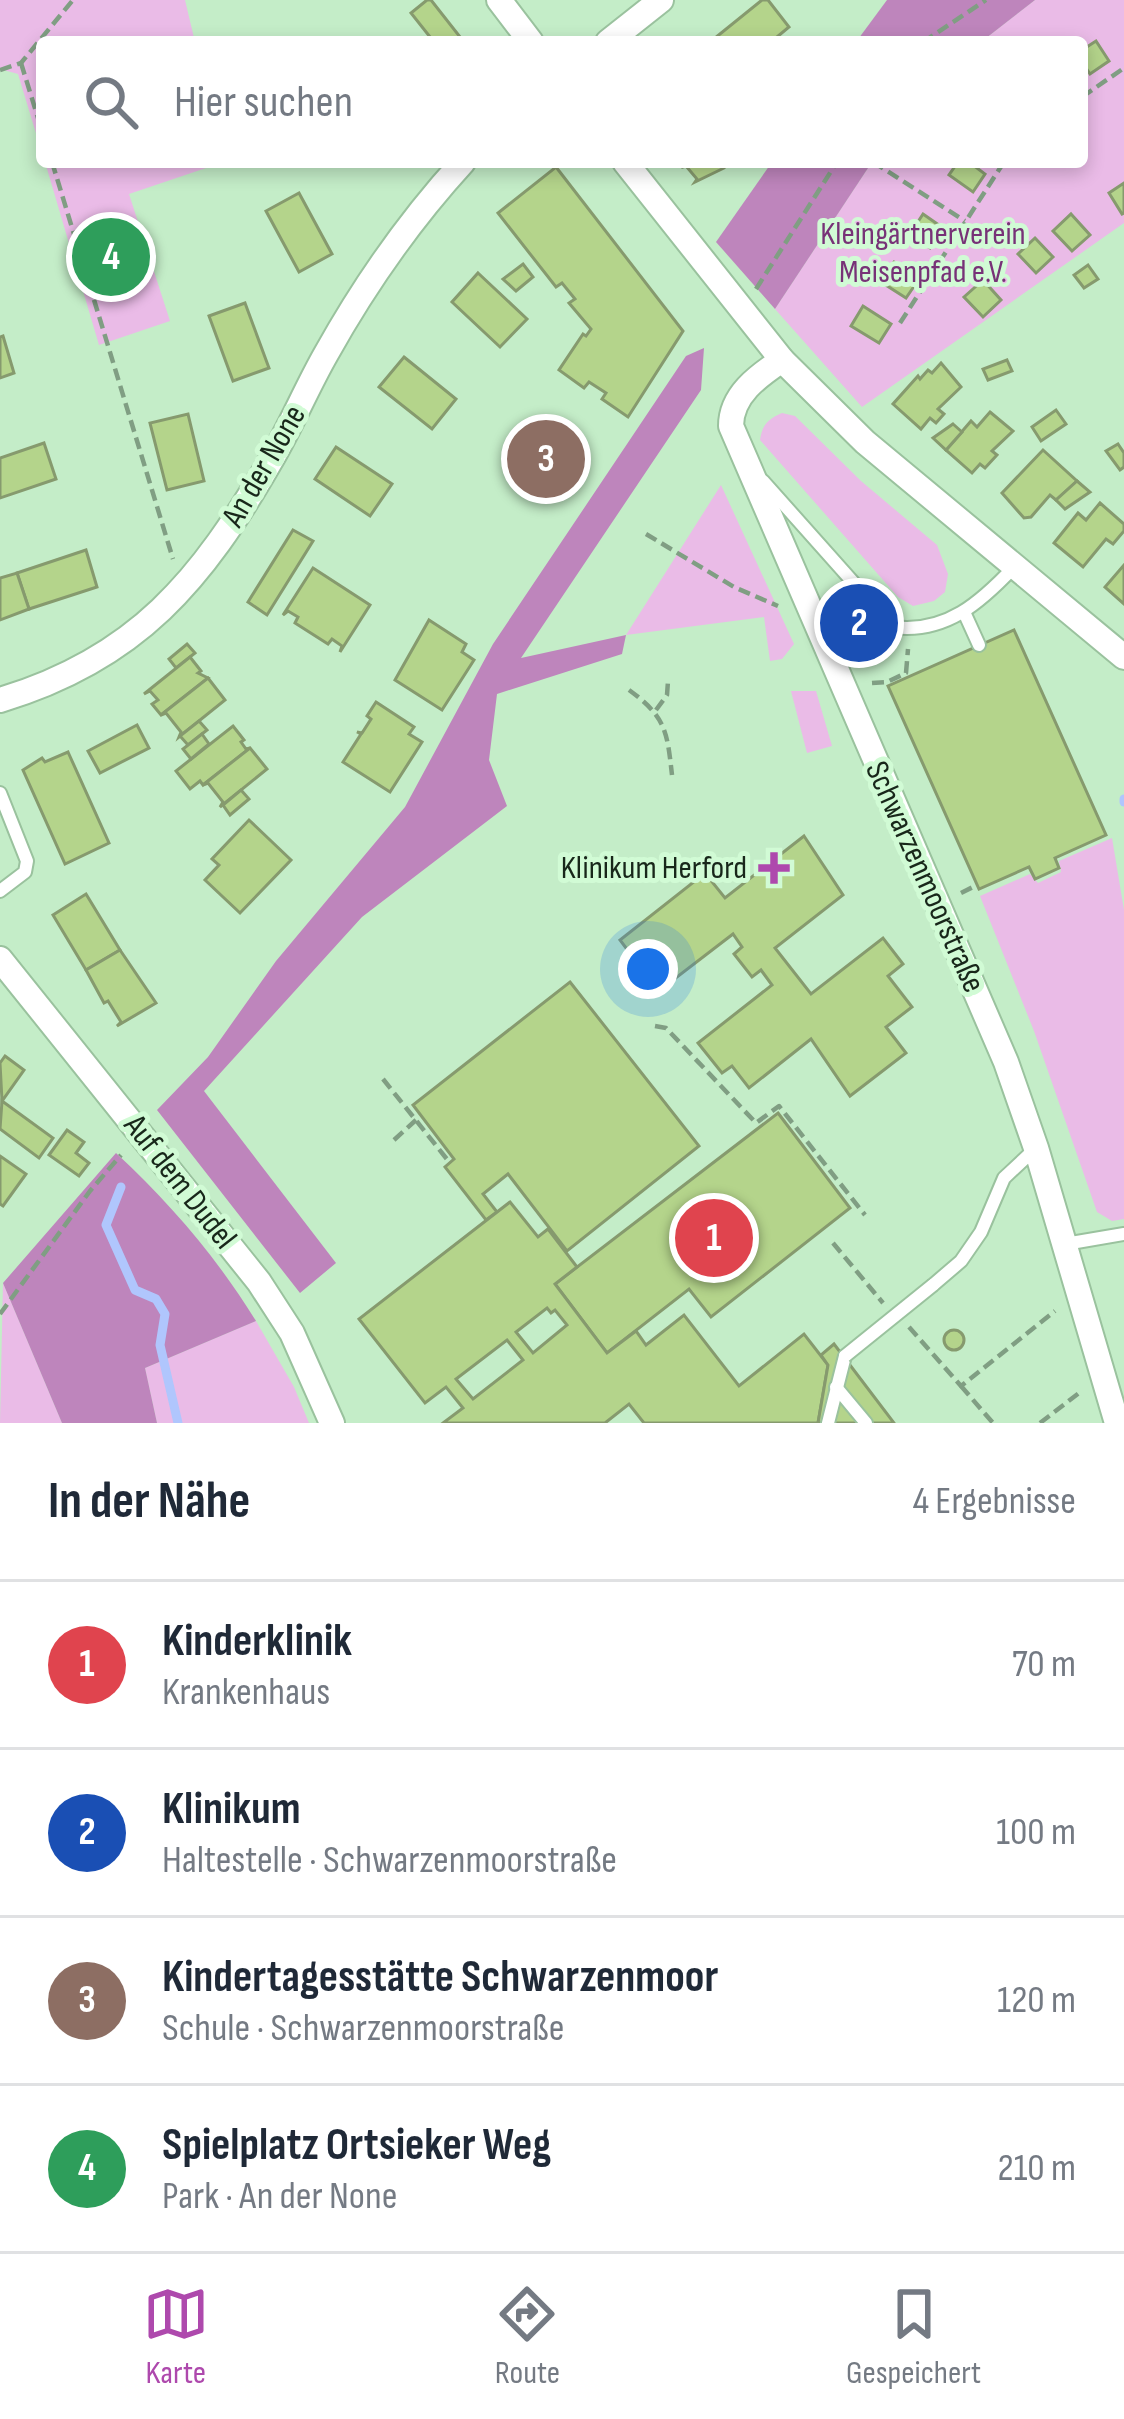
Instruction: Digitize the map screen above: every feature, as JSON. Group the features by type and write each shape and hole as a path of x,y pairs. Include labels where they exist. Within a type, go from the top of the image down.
{"street":[{"path":"499,0 527,36"},
{"path":"616,36 661,0"},
{"name":"An der None","path":"0,700 90,664 124,642 190,584 273,457 323,358 383,258 458,168"},
{"path":"630,168 782,360 865,442 1124,657"},
{"name":"Schwarzenmoorstraße","path":"782,360 748,387 731,409 731,426 1006,1062 1117,1423"},
{"name":"Auf dem Dudel","path":"0,959 259,1282 292,1333 332,1423"}],"lane":[{"path":"747,462 893,627 938,626 964,612 1016,566"},
{"path":"964,612 979,645"},
{"path":"0,793 27,861 25,872 0,891"},
{"path":"828,1423 844,1356 961,1261 981,1232 1004,1178 1036,1148"},
{"path":"1063,1244 1117,1235"},
{"path":"836,1387 866,1423"}],"path":[{"path":"43,36 73,0"},
{"path":"932,36 986,0"},
{"path":"0,70 21,63 36,45"},
{"path":"21,63 36,111"},
{"path":"1088,93 1124,68"},
{"path":"54,168 172,557 190,584"},
{"path":"741,311 833,168"},
{"path":"882,168 965,221"},
{"path":"899,323 1000,168"},
{"path":"646,534 734,587 782,608 804,599"},
{"path":"887,682 906,673 906,653 916,630"},
{"path":"656,710 667,695 668,681"},
{"path":"629,690 656,710 667,736 672,775"},
{"path":"655,1026 666,1028 756,1123 779,1106 866,1215"},
{"path":"383,1079 449,1162"},
{"path":"394,1140 416,1120"},
{"path":"0,1314 90,1191 141,1133"},
{"path":"833,1243 893,1312"},
{"path":"961,1386 1078,1293"},
{"path":"906,1324 993,1423"},
{"path":"1040,1423 1102,1374"}],"green space":[{"path":"0,0 185,0 194,36 36,36 36,133 18,74 0,69"},
{"name":"Kleingärtnerverein Meisenpfad e.V.","path":"1035,0 1124,0 1124,223 862,407 775,309 868,168 1088,168 1088,36 989,36"},
{"path":"47,168 206,168 129,194 170,321 99,345"},
{"path":"782,413 795,416 861,481 937,545 948,574 945,592 934,601 913,606 898,597 760,440 767,423"},
{"path":"721,485 794,644 782,659 770,661 764,617 626,635"},
{"path":"791,691 816,691 832,746 807,753"},
{"path":"1112,838 1124,910 1124,1219 1112,1221 1097,1212 1034,1031 980,896 1030,874 1038,883 1061,872 1059,861"},
{"path":"3,1283 62,1423 0,1423"},
{"path":"256,1321 309,1423 157,1423 145,1368"}],"shaded area":[{"path":"887,0 1035,0 989,36 860,36"},
{"path":"768,168 868,168 775,309 716,242"},
{"path":"704,348 701,390 521,658 626,635 622,654 497,694 489,760 507,806 362,917 204,1091 336,1263 300,1293 157,1110 208,1057 276,961 405,807 493,644 686,356"},
{"path":"116,1153 192,1232 256,1321 145,1368 157,1423 62,1423 3,1283"}],"building":[{"path":"431,0 459,36 429,36 411,13"},
{"path":"762,0 768,0 789,27 778,36 717,36"},
{"path":"1096,41 1109,61 1090,74 1088,71 1088,46"},
{"path":"557,168 683,331 628,417 602,399 606,393 589,382 584,388 559,370 591,329 569,303 575,299 562,283 556,287 498,213"},
{"path":"688,168 724,168 695,182"},
{"path":"954,168 977,168 985,174 973,192 949,175"},
{"path":"1124,183 1124,213 1122,214 1109,193"},
{"path":"299,193 332,254 299,272 266,211"},
{"path":"923,214 943,228 930,248 910,234"},
{"path":"1071,214 1090,235 1072,251 1053,231"},
{"path":"1035,238 1053,257 1036,273 1018,254"},
{"path":"894,262 919,279 906,298 881,282"},
{"path":"523,264 533,277 516,291 503,279"},
{"path":"1088,265 1098,279 1084,288 1074,275"},
{"path":"478,273 527,319 500,347 452,302"},
{"path":"983,280 1001,300 983,317 964,297"},
{"path":"245,303 269,368 233,381 209,316"},
{"path":"863,306 891,324 879,343 851,326"},
{"path":"0,337 14,373 0,378"},
{"path":"404,357 456,399 432,429 379,387"},
{"path":"1007,360 1012,371 988,380 983,369"},
{"path":"941,363 961,387 938,409 944,414 936,423 930,418 921,429 893,404 918,376 920,379 928,370 932,373"},
{"path":"1056,410 1066,424 1041,441 1032,427"},
{"path":"990,412 1013,431 992,451 997,455 985,468 980,464 972,473 946,450 971,421 977,427"},
{"path":"188,414 204,481 167,490 150,423"},
{"path":"953,424 962,432 946,450 933,438"},
{"path":"44,443 56,479 0,498 0,458"},
{"path":"1118,444 1124,453 1120,470 1106,451"},
{"path":"336,447 392,484 370,516 315,479"},
{"path":"1043,450 1077,481 1056,500 1050,495 1031,517 1024,518 1002,493"},
{"path":"1077,481 1090,492 1065,509 1056,500"},
{"path":"1100,503 1124,524 1124,531 1113,544 1106,539 1083,567 1054,543 1078,513 1086,520"},
{"path":"293,530 313,541 267,615 248,602"},
{"path":"86,550 97,587 29,609 17,573"},
{"path":"1124,565 1124,604 1105,587"},
{"path":"313,568 370,605 340,652 342,646 332,639 328,644 295,623 298,617 288,611 283,615"},
{"path":"17,573 29,609 0,620 0,578"},
{"path":"429,620 466,644 462,652 474,660 442,710 395,680"},
{"path":"1014,630 1106,835 1055,858 1059,868 1035,879 1029,867 979,889 888,686"},
{"path":"187,644 195,653 176,668 169,659"},
{"path":"190,657 198,673 208,678 161,715 152,704 158,700 150,691 144,694"},
{"path":"208,678 225,700 179,737 181,732 166,713 161,715"},
{"path":"376,702 414,727 409,734 422,742 390,792 343,762 361,734 357,732 362,733 371,719 367,716"},
{"path":"199,721 207,730 188,745 180,736"},
{"path":"137,725 149,748 100,773 88,751"},
{"path":"233,726 246,749 250,748 203,785 200,781 190,789 176,771"},
{"path":"202,734 209,744 191,759 183,749"},
{"path":"250,748 267,769 220,807 223,802 208,783 203,785"},
{"path":"68,752 109,843 65,864 23,770 42,758 45,762"},
{"path":"241,790 249,799 230,815 223,805"},
{"path":"249,820 291,860 240,913 205,880 219,865 212,859"},
{"path":"804,836 843,895 775,948 811,994 883,938 903,964 888,976 912,1007 886,1027 906,1053 850,1096 811,1039 749,1088 732,1066 722,1073 698,1043 772,985 761,970 752,977 734,954 742,947 733,934 668,984 653,964 644,972 620,940 705,873 725,898"},
{"path":"86,894 120,950 86,970 53,915"},
{"path":"120,950 156,1003 117,1026 121,1022 86,970"},
{"path":"570,982 699,1146 567,1251 508,1174 483,1194 497,1212 486,1220 445,1167 454,1159 413,1105"},
{"path":"5,1056 24,1070 2,1101 0,1063"},
{"path":"2,1101 53,1138 39,1158 0,1129"},
{"path":"778,1113 850,1208 711,1317 689,1289 607,1353 555,1284"},
{"path":"67,1130 84,1142 76,1153 89,1163 79,1176 49,1155"},
{"path":"0,1156 26,1174 3,1206 0,1204"},
{"path":"510,1202 538,1237 548,1229 577,1267 555,1284 607,1353 636,1331 646,1345 684,1315 739,1386 804,1334 828,1365 818,1423 644,1423 629,1404 605,1423 443,1423 463,1408 446,1387 425,1403 359,1319","holes":["547,1308 551,1313 555,1310 567,1325 533,1353 516,1332","507,1340 523,1360 473,1399 456,1379"]},
{"path":"954,1330 964,1340 954,1350 944,1340"},
{"path":"834,1344 894,1423 818,1423 828,1365 821,1355"}],"waterway":[{"path":"121,1187 106,1225 135,1290 156,1299 165,1314 160,1345 178,1423"}],"place":[{"name":"Spielplatz Ortsieker Weg","path":"111,257"},
{"name":"Kindertagesstätte Schwarzenmoor","path":"546,459"},
{"name":"Klinikum","path":"859,623"},
{"name":"Klinikum Herford","path":"774,868"},
{"name":"Kinderklinik","path":"714,1238"}]}
